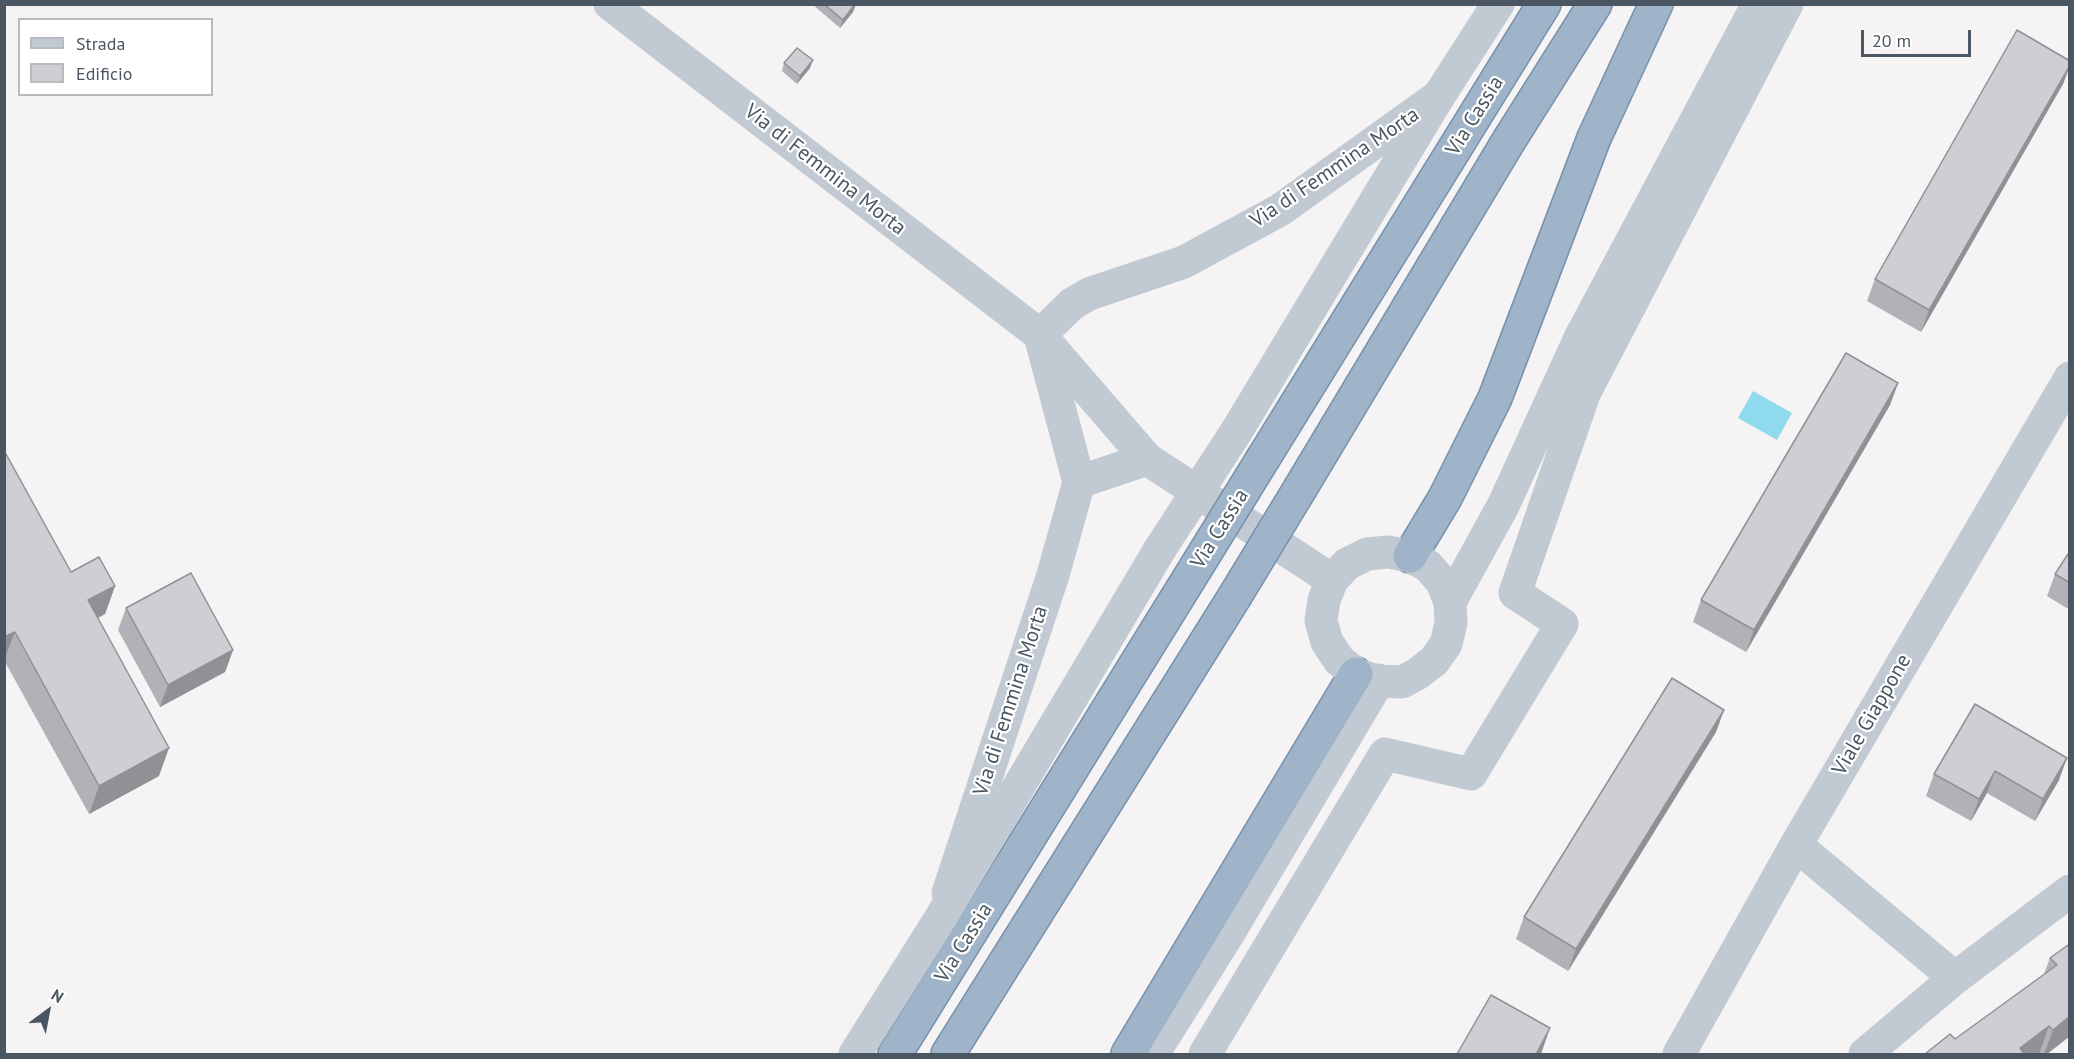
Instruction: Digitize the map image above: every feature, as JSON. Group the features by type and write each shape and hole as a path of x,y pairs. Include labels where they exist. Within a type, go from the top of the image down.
{"highway":[{"name":"Via Cassia","path":"896,1054 1544,4"},
{"name":"Via Cassia","path":"948,1054 1235,596 1508,142 1594,4"},
{"path":"1410,556 1445,498 1495,399 1594,138 1656,4"},
{"path":"1128,1054 1368,677"}],"street":[{"name":"Via di Femmina Morta","path":"610,4 1040,335 1147,459 1332,580"},
{"path":"855,1054 940,919 1160,549 1236,432 1439,96 1498,4"},
{"path":"1450,602 1503,506 1580,338 1758,4"},
{"path":"1205,1054 1384,754 1471,774 1562,624 1515,593 1584,394 1787,4"},
{"name":"Via di Femmina Morta","path":"1040,335 1072,304 1089,294 1184,261 1280,210 1439,96"},
{"path":"1040,335 1079,482 1147,459"},
{"name":"Viale Giappone","path":"1679,1054 1796,845 2070,378"},
{"name":"Via di Femmina Morta","path":"940,919 1053,575 1079,482"},
{"path":"1388,552 1410,556 1428,567 1442,582 1450,602 1451,623 1446,644 1434,661 1402,682 1368,677 1339,660 1327,642 1321,621 1324,600 1332,580 1347,564 1367,554 1388,552"},
{"path":"1153,1054 1227,936 1368,677"},
{"path":"1796,845 1955,978"},
{"path":"1865,1054 1955,978 2065,904"}],"water":[{"path":"1753,391 1792,413 1777,440 1738,418"}],"building":[{"path":"824,4 855,4 843,20"},
{"path":"2017,30 2070,61 2070,65 1929,310 1875,279"},
{"path":"797,48 813,60 800,76 784,63"},
{"path":"1846,353 1898,383 1754,630 1701,600"},
{"path":"6,454 71,572 99,557 115,586 88,600 169,748 99,786 15,632 4,637 4,455"},
{"path":"2070,551 2070,583 2055,574"},
{"path":"191,573 233,650 168,685 126,608"},
{"path":"1672,678 1724,710 1576,949 1524,917"},
{"path":"1975,704 2067,758 2043,799 1995,771 1979,799 1934,774"},
{"path":"2068,945 2070,947 2070,1016 2053,1030 2049,1026 2020,1048 2024,1054 1925,1054 1950,1034 1955,1039 2057,965 2050,958"},
{"path":"1491,995 1550,1028 1536,1054 1457,1054"}]}
